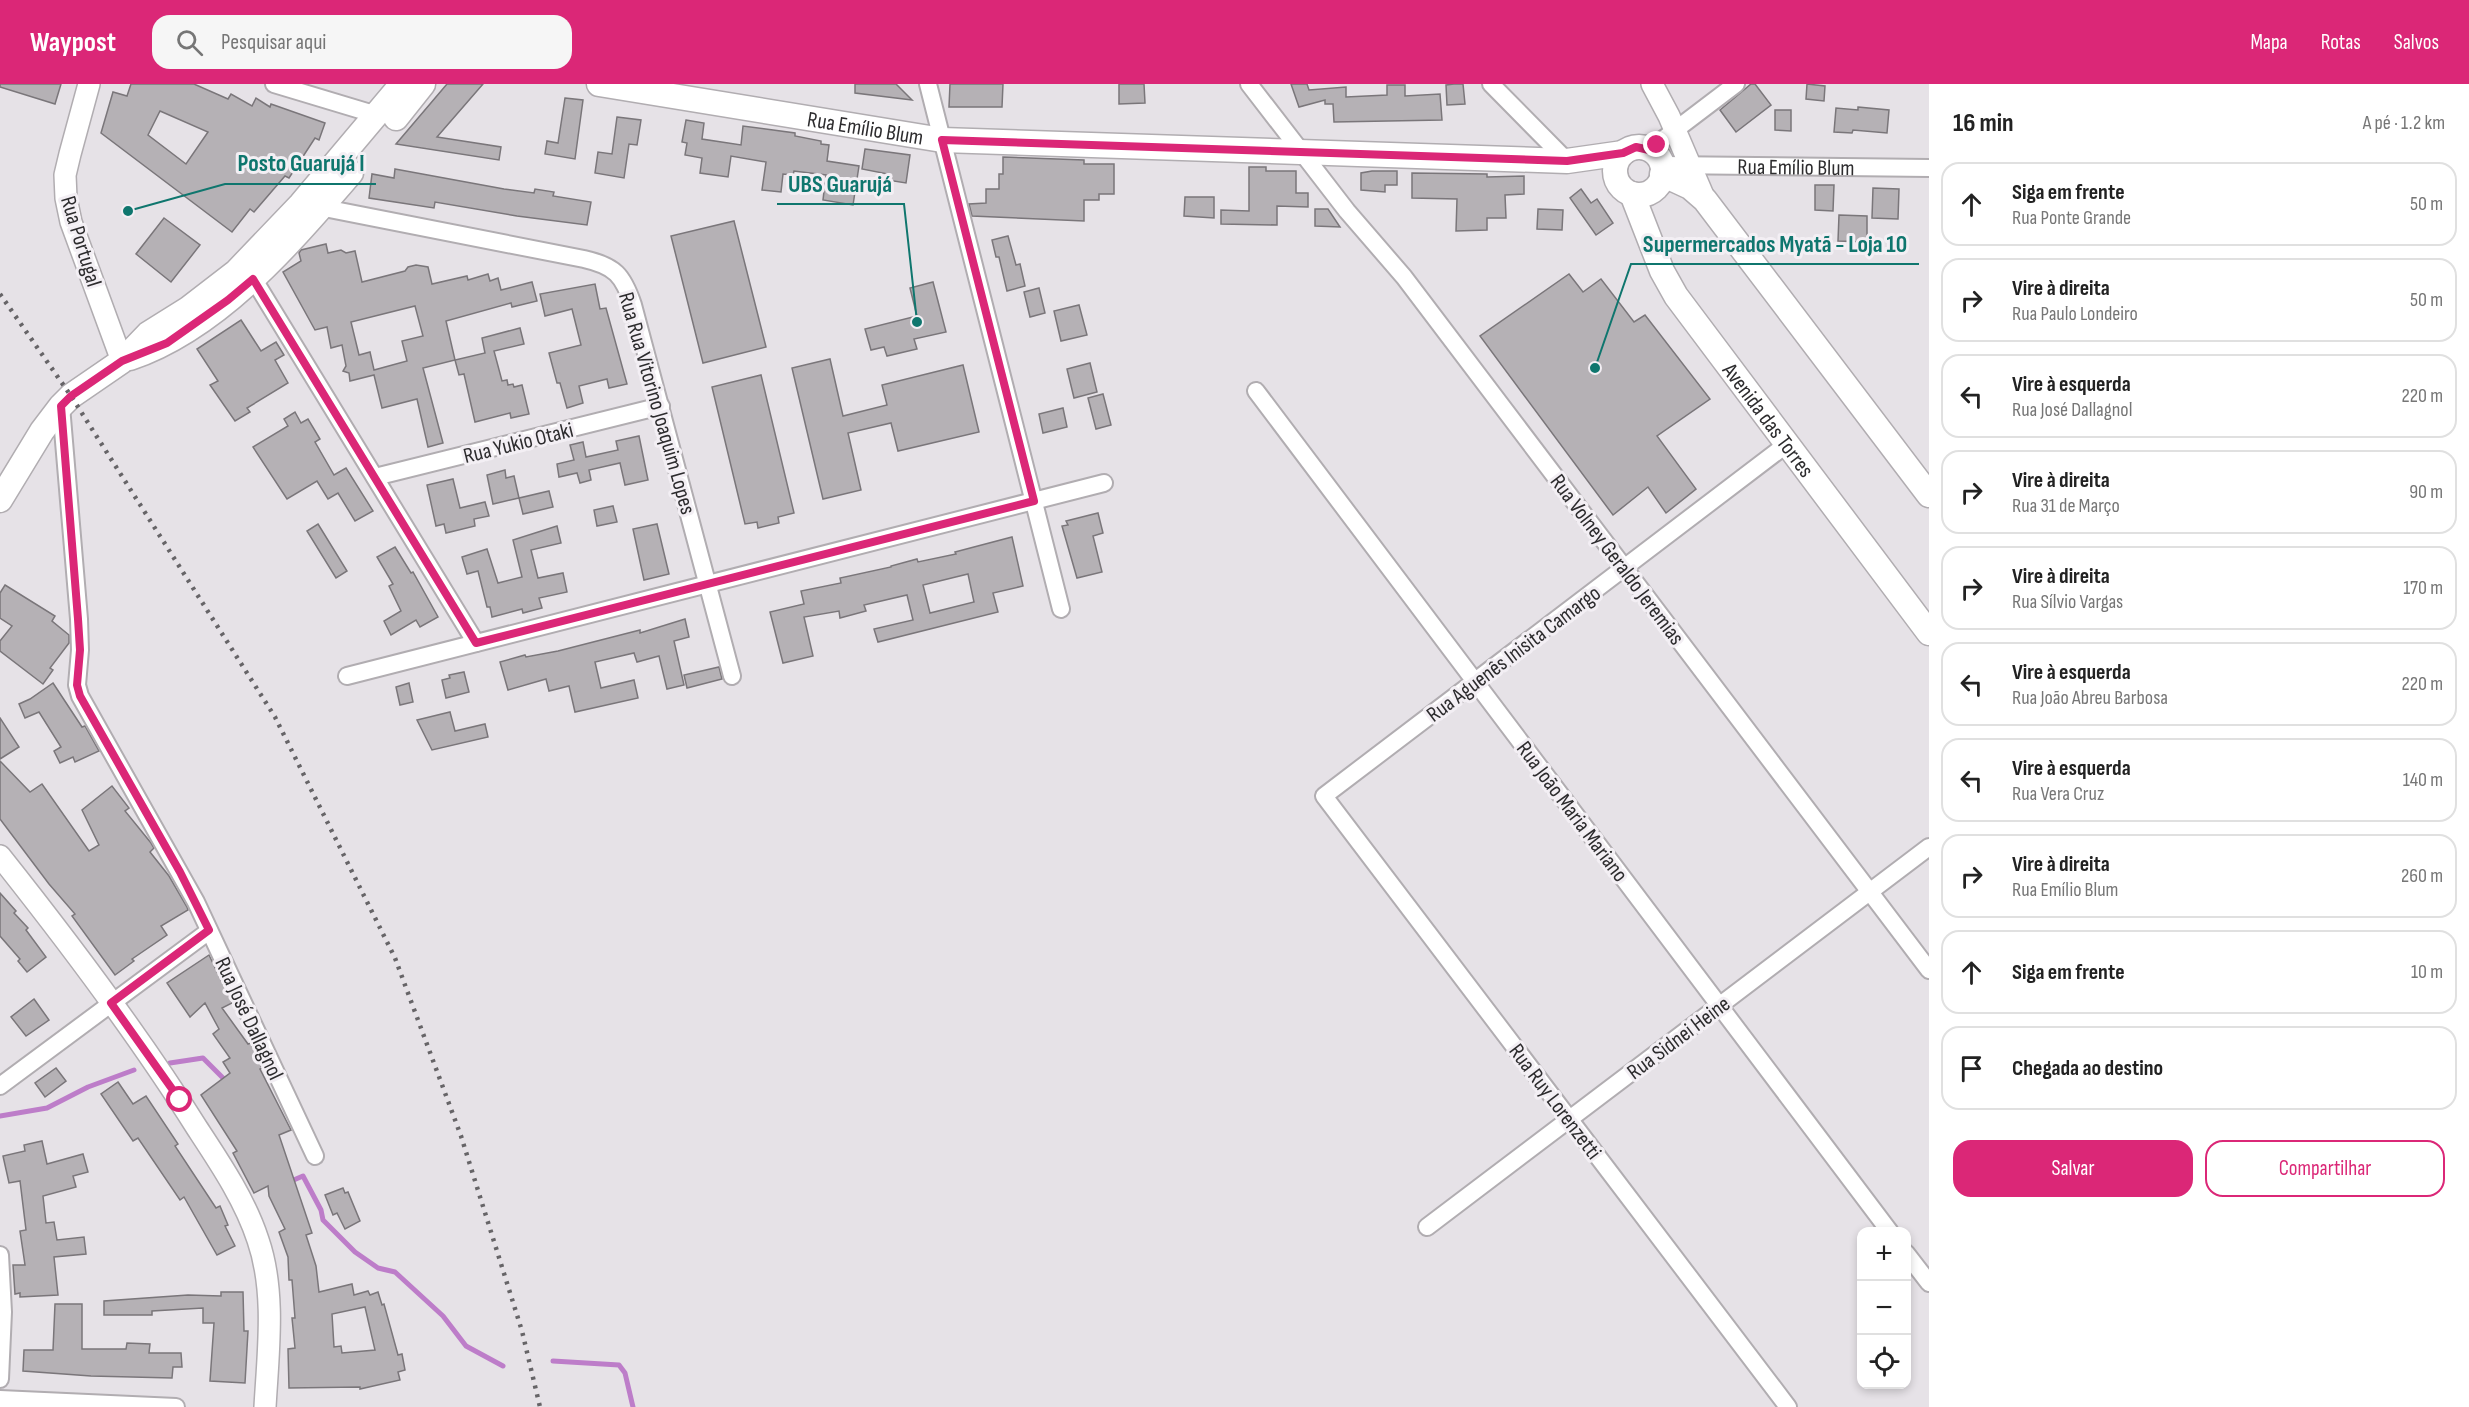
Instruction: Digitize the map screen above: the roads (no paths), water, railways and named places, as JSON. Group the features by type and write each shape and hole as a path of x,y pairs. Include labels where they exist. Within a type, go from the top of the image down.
{"main road":[{"path":"311,206 402,84"},
{"path":"0,500 42,431 71,396 122,361 167,343 228,300 249,271 423,84"},
{"name":"Rua Emílio Blum","path":"599,84 942,140 1567,161 1623,153"},
{"path":"1658,163 1660,182 1648,193 1624,186 1616,164 1623,153 1636,147 1658,163 1690,187 1705,200 1929,495"},
{"name":"Rua Emílio Blum","path":"1567,161 1624,186"},
{"name":"Avenida das Torres","path":"1624,186 1662,271 1676,296 1929,633"}],"street":[{"name":"Rua Portugal","path":"89,84 69,154 65,175 66,198 71,222 122,361"},
{"path":"274,84 377,115"},
{"path":"928,84 1061,609"},
{"name":"Rua Volney Geraldo Jeremias","path":"1250,84 1365,233 1404,277 1929,970"},
{"path":"1491,84 1567,161"},
{"path":"1652,84 1705,200"},
{"path":"1658,163 1675,132 1736,84"},
{"name":"Rua Emílio Blum","path":"1658,163 1929,168"},
{"name":"Rua Rua Vitorino Joaquim Lopes","path":"311,206 603,263 617,272 627,286 732,676"},
{"path":"249,271 476,643"},
{"name":"Rua João Maria Mariano","path":"1256,392 1886,1227"},
{"name":"Rua José Dallagnol","path":"61,406 78,619 80,650 77,685 80,696 180,872 315,1156"},
{"name":"Rua Yukio Otaki","path":"375,477 661,406"},
{"name":"Rua Aguenês Inisita Camargo","path":"1324,796 1787,444"},
{"path":"348,676 1104,483"},
{"name":"Rua Ruy Lorenzetti","path":"1324,796 1788,1407"},
{"name":"Rua Sidnei Heine","path":"1427,1227 1929,847"},
{"path":"0,856 111,1003 180,1100 222,1167 258,1240 265,1269 268,1303 265,1407"},
{"path":"0,1086 209,930"},
{"path":"0,1255 3,1312 0,1379"},
{"path":"1911,1260 1929,1283"},
{"path":"0,1399 176,1407"}],"waterway":[{"path":"170,1063 203,1058 227,1082"},
{"path":"0,1116 47,1108 88,1087 134,1070"},
{"path":"289,1182 303,1176 321,1210 323,1220 355,1252 378,1268 395,1272 443,1316 466,1346 503,1366"},
{"path":"553,1361 619,1365 625,1373 633,1407"}],"railway":[{"path":"0,294 71,396 275,717 395,958 461,1136 522,1331 540,1407"}],"place":[{"name":"Posto Guarujá I","path":"128,211"},
{"name":"UBS Guarujá","path":"917,322"},
{"name":"Supermercados Myatã - Loja 10","path":"1595,368"}]}
